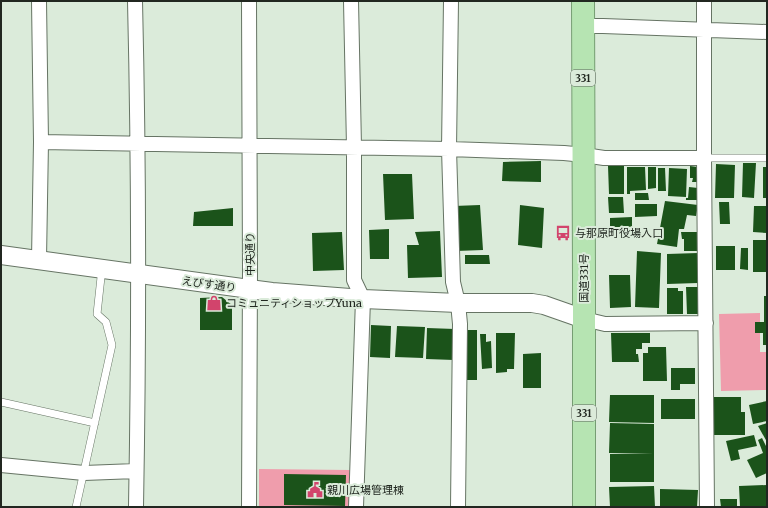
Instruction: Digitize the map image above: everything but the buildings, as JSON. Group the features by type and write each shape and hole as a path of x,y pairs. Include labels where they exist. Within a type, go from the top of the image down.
{"highway":[{"name":"国道331号","path":"583,1 584,507"}],"street":[{"path":"39,1 41,142 39,259"},
{"path":"136,1 138,143 136,507"},
{"name":"中央通り","path":"249,1 249,507"},
{"path":"351,1 354,147 354,280 363,299 356,507"},
{"path":"451,1 449,149 453,282 458,303 460,332 458,507"},
{"path":"704,1 704,158 708,507"},
{"path":"583,26 767,32"},
{"path":"41,142 449,149 584,155 604,158 704,158"},
{"name":"えびす通り","path":"1,255 39,259 250,290 363,299 458,303 532,303 544,305 584,319"},
{"path":"584,319 605,324 706,323"},
{"path":"1,465 84,473 136,471"}],"lane":[{"path":"704,158 767,158"},
{"path":"76,507 112,345 106,322 97,314 102,268"},
{"path":"1,402 95,422"}],"shaded area":[{"path":"760,313 760,352 767,352 767,390 721,391 719,314"},
{"path":"259,469 350,470 350,507 259,507"}],"place":[{"name":"与那原町役場入口","path":"563,233"},
{"name":"コミュニティショップYuna","path":"214,303"},
{"name":"親川広場管理棟","path":"315,490"}]}
